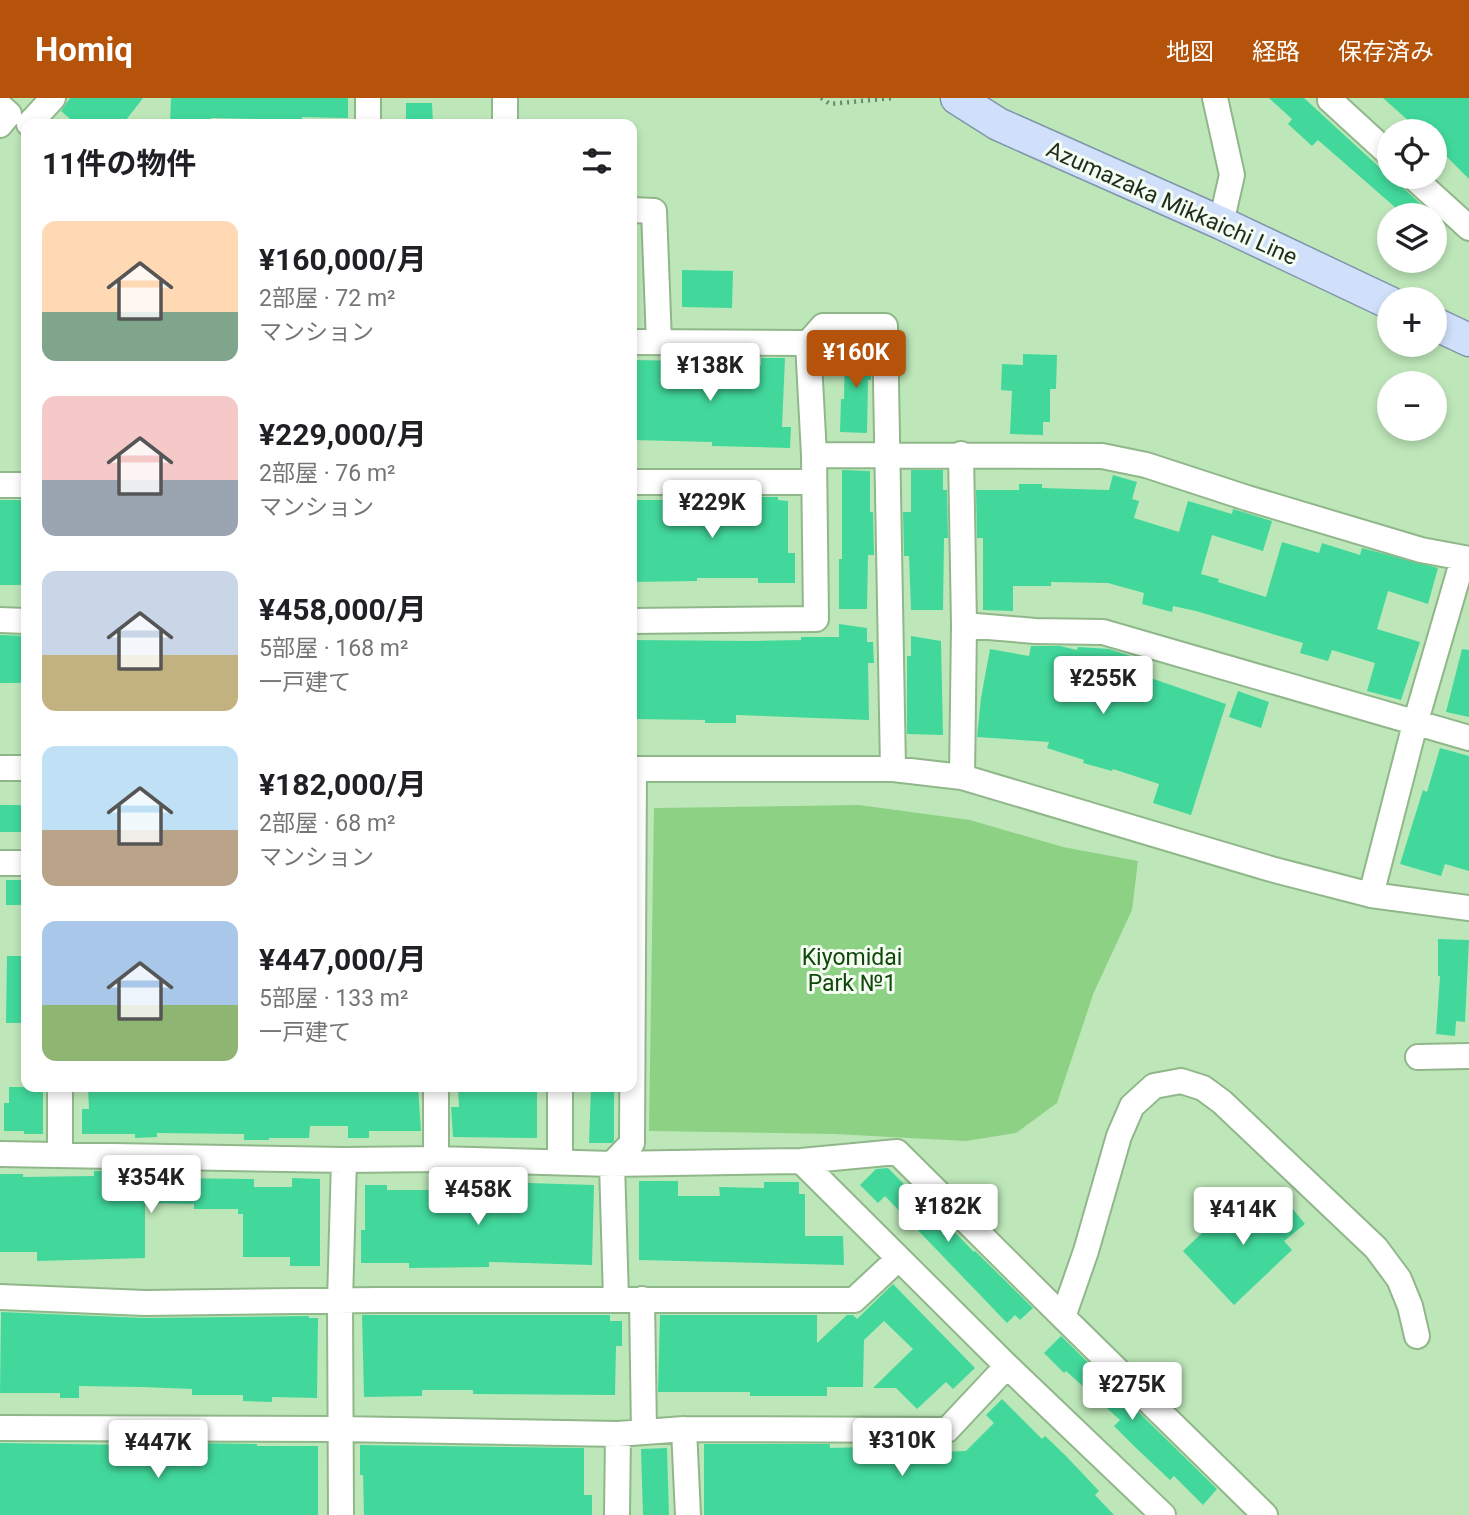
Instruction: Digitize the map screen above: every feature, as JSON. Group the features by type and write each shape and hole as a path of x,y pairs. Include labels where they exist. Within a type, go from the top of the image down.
{"main road":[{"name":"Azumazaka Mikkaichi Line","path":"957,98 998,124 1221,223 1377,297"},
{"path":"1447,330 1469,340"}],"street":[{"path":"34,119 53,98"},
{"path":"368,98 368,119"},
{"path":"505,98 505,119"},
{"path":"1215,98 1232,175 1221,223"},
{"path":"1333,98 1330,100 1377,143"},
{"path":"0,106 9,114 0,125"},
{"path":"1426,189 1469,228"},
{"path":"637,210 654,211 659,342"},
{"path":"637,621 816,619 814,455 808,343 823,326 885,326 893,769"},
{"path":"637,342 808,343"},
{"path":"961,454 964,625 962,777"},
{"path":"814,455 1102,456 1146,464 1421,550 1466,559 1415,724 1371,895"},
{"path":"637,482 813,482"},
{"path":"0,485 21,485"},
{"path":"0,620 21,621"},
{"path":"964,625 1035,631 1103,632 1415,724 1469,737"},
{"path":"0,768 21,768"},
{"path":"637,769 893,769 962,777 1271,869 1371,895 1469,908"},
{"path":"0,863 21,863"},
{"path":"1418,1057 1469,1056"},
{"path":"1062,1317 1086,1251 1119,1136 1132,1106 1154,1086 1181,1082 1203,1088 1222,1102 1376,1248 1399,1279 1410,1306 1417,1336"},
{"path":"60,1092 60,1154"},
{"path":"436,1092 436,1159"},
{"path":"560,1092 560,1162"},
{"path":"616,1299 612,1164 632,1143 632,1092"},
{"path":"0,1154 436,1159 612,1164 801,1161 897,1152 1265,1515"},
{"path":"341,1515 340,1301 344,1160"},
{"path":"801,1161 1007,1366 1163,1515"},
{"path":"0,1297 145,1303 854,1300 898,1259"},
{"path":"642,1299 644,1432"},
{"path":"0,1428 339,1429 618,1434 684,1429 947,1430 1007,1366"},
{"path":"684,1429 688,1515"},
{"path":"617,1515 618,1434"}],"path":[{"path":"821,98 830,104 893,98"}],"green space":[{"name":"Kiyomidai Park №1","path":"859,805 970,820 1063,847 1138,861 1132,910 1094,992 1057,1103 1016,1133 966,1141 834,1134 649,1131 654,808"}],"building":[{"path":"70,98 143,98 127,119 70,119 61,111"},
{"path":"171,98 348,98 348,118 170,119"},
{"path":"1269,98 1304,98 1377,165 1377,189 1404,189 1420,203 1390,203 1318,140 1312,146 1288,124 1292,119"},
{"path":"1383,98 1469,98 1469,179 1447,157 1447,119 1407,119"},
{"path":"406,103 432,103 433,119 406,119"},
{"path":"682,270 733,271 732,308 682,307"},
{"path":"845,346 870,346 871,380 868,380 867,433 840,432"},
{"path":"1023,354 1057,355 1056,389 1050,389 1050,422 1043,422 1043,435 1010,434 1012,391 1001,390 1002,364 1023,365"},
{"path":"761,358 785,358 782,427 791,427 790,448 637,440 637,360 692,361 692,365 761,366"},
{"path":"842,470 870,471 874,555 868,555 867,609 839,609"},
{"path":"911,470 943,470 943,490 947,490 948,538 944,538 943,610 911,610 909,556 904,556 903,512 911,512"},
{"path":"1113,475 1137,482 1132,499 1139,501 1134,518 1179,532 1188,501 1232,514 1233,509 1272,521 1263,551 1212,535 1201,574 1266,597 1282,542 1319,553 1322,543 1360,555 1362,548 1438,568 1428,604 1388,591 1377,629 1420,642 1401,700 1367,691 1375,663 1332,650 1328,661 1300,653 1303,643 1196,611 1173,606 1172,612 1142,604 1144,593 1108,583 1051,582 1051,586 1013,586 1013,611 983,610 983,538 977,538 976,490 1019,490 1019,484 1042,484 1042,488 1109,490"},
{"path":"673,497 778,497 778,500 788,501 788,553 795,553 795,583 758,583 758,578 637,582 637,500 673,500"},
{"path":"0,500 21,500 21,585 0,585"},
{"path":"839,624 867,628 867,642 873,642 874,663 868,663 869,720 736,715 736,723 637,719 637,640 752,641 839,637"},
{"path":"0,635 21,636 21,683 0,683"},
{"path":"911,636 941,641 943,735 907,734 907,656 911,656"},
{"path":"1031,646 1060,646 1077,650 1078,647 1109,649 1143,660 1139,674 1226,704 1191,815 1153,803 1159,784 1113,769 1112,771 1083,763 1084,760 1047,748 1049,742 977,737 990,649 1029,656"},
{"path":"1462,649 1469,650 1469,717 1446,712"},
{"path":"1238,691 1269,702 1261,728 1229,717"},
{"path":"1440,748 1469,756 1469,871 1445,864 1441,876 1400,864 1423,790 1427,792"},
{"path":"0,805 21,805 21,832 0,832"},
{"path":"6,880 21,880 21,905 6,905"},
{"path":"1438,939 1469,940 1465,1022 1456,1021 1455,1036 1436,1034 1440,976"},
{"path":"7,956 21,956 21,1023 6,1023"},
{"path":"9,1087 21,1087 21,1092 43,1092 43,1134 4,1131 4,1103 9,1103"},
{"path":"88,1092 418,1092 421,1131 369,1131 369,1138 348,1138 348,1126 310,1126 309,1138 269,1140 244,1140 244,1134 157,1133 157,1137 135,1138 135,1134 82,1134 82,1109 89,1109"},
{"path":"458,1092 537,1092 537,1138 453,1137 451,1107 459,1107"},
{"path":"591,1092 614,1092 614,1141 589,1143"},
{"path":"888,1168 907,1187 909,1185 1033,1308 1020,1320 1015,1315 1007,1323 885,1196 878,1203 860,1185 876,1169"},
{"path":"94,1171 119,1171 119,1175 171,1175 171,1178 254,1179 254,1187 292,1187 292,1178 320,1179 320,1266 290,1266 290,1257 243,1257 243,1214 238,1214 238,1209 194,1209 194,1204 145,1203 145,1258 37,1261 37,1252 0,1252 0,1174 23,1174 23,1177 94,1176"},
{"path":"639,1181 678,1181 678,1196 720,1196 719,1187 764,1188 764,1182 799,1182 799,1194 805,1194 805,1236 843,1236 844,1265 639,1260"},
{"path":"528,1183 594,1185 592,1265 489,1262 489,1267 409,1268 409,1263 361,1263 361,1230 365,1230 365,1185 387,1185 387,1190 481,1190 481,1196 491,1196 491,1199 528,1199"},
{"path":"1241,1196 1265,1222 1287,1202 1305,1224 1284,1241 1292,1250 1234,1305 1183,1251"},
{"path":"893,1284 975,1368 953,1389 946,1382 917,1409 896,1388 873,1388 913,1349 884,1321 864,1340 863,1387 827,1387 827,1396 750,1396 750,1392 658,1392 660,1315 817,1315 817,1343 847,1315 853,1315 857,1319"},
{"path":"1,1312 144,1318 318,1318 317,1398 272,1397 272,1402 243,1401 243,1395 192,1395 192,1389 79,1386 79,1398 60,1398 60,1393 0,1393"},
{"path":"362,1315 610,1315 610,1321 622,1321 622,1346 616,1346 615,1395 473,1394 473,1390 422,1390 422,1396 364,1397"},
{"path":"1061,1336 1217,1489 1203,1505 1174,1476 1170,1480 1135,1447 1114,1426 1120,1420 1044,1353"},
{"path":"1002,1399 1042,1439 1045,1436 1066,1456 1099,1491 1095,1495 1114,1515 704,1515 704,1444 830,1444 830,1448 937,1445 937,1452 966,1451 994,1423 986,1415"},
{"path":"0,1443 318,1446 318,1515 0,1515"},
{"path":"360,1445 584,1448 584,1495 592,1495 592,1515 364,1515"},
{"path":"667,1448 669,1515 643,1515 641,1449"}]}
